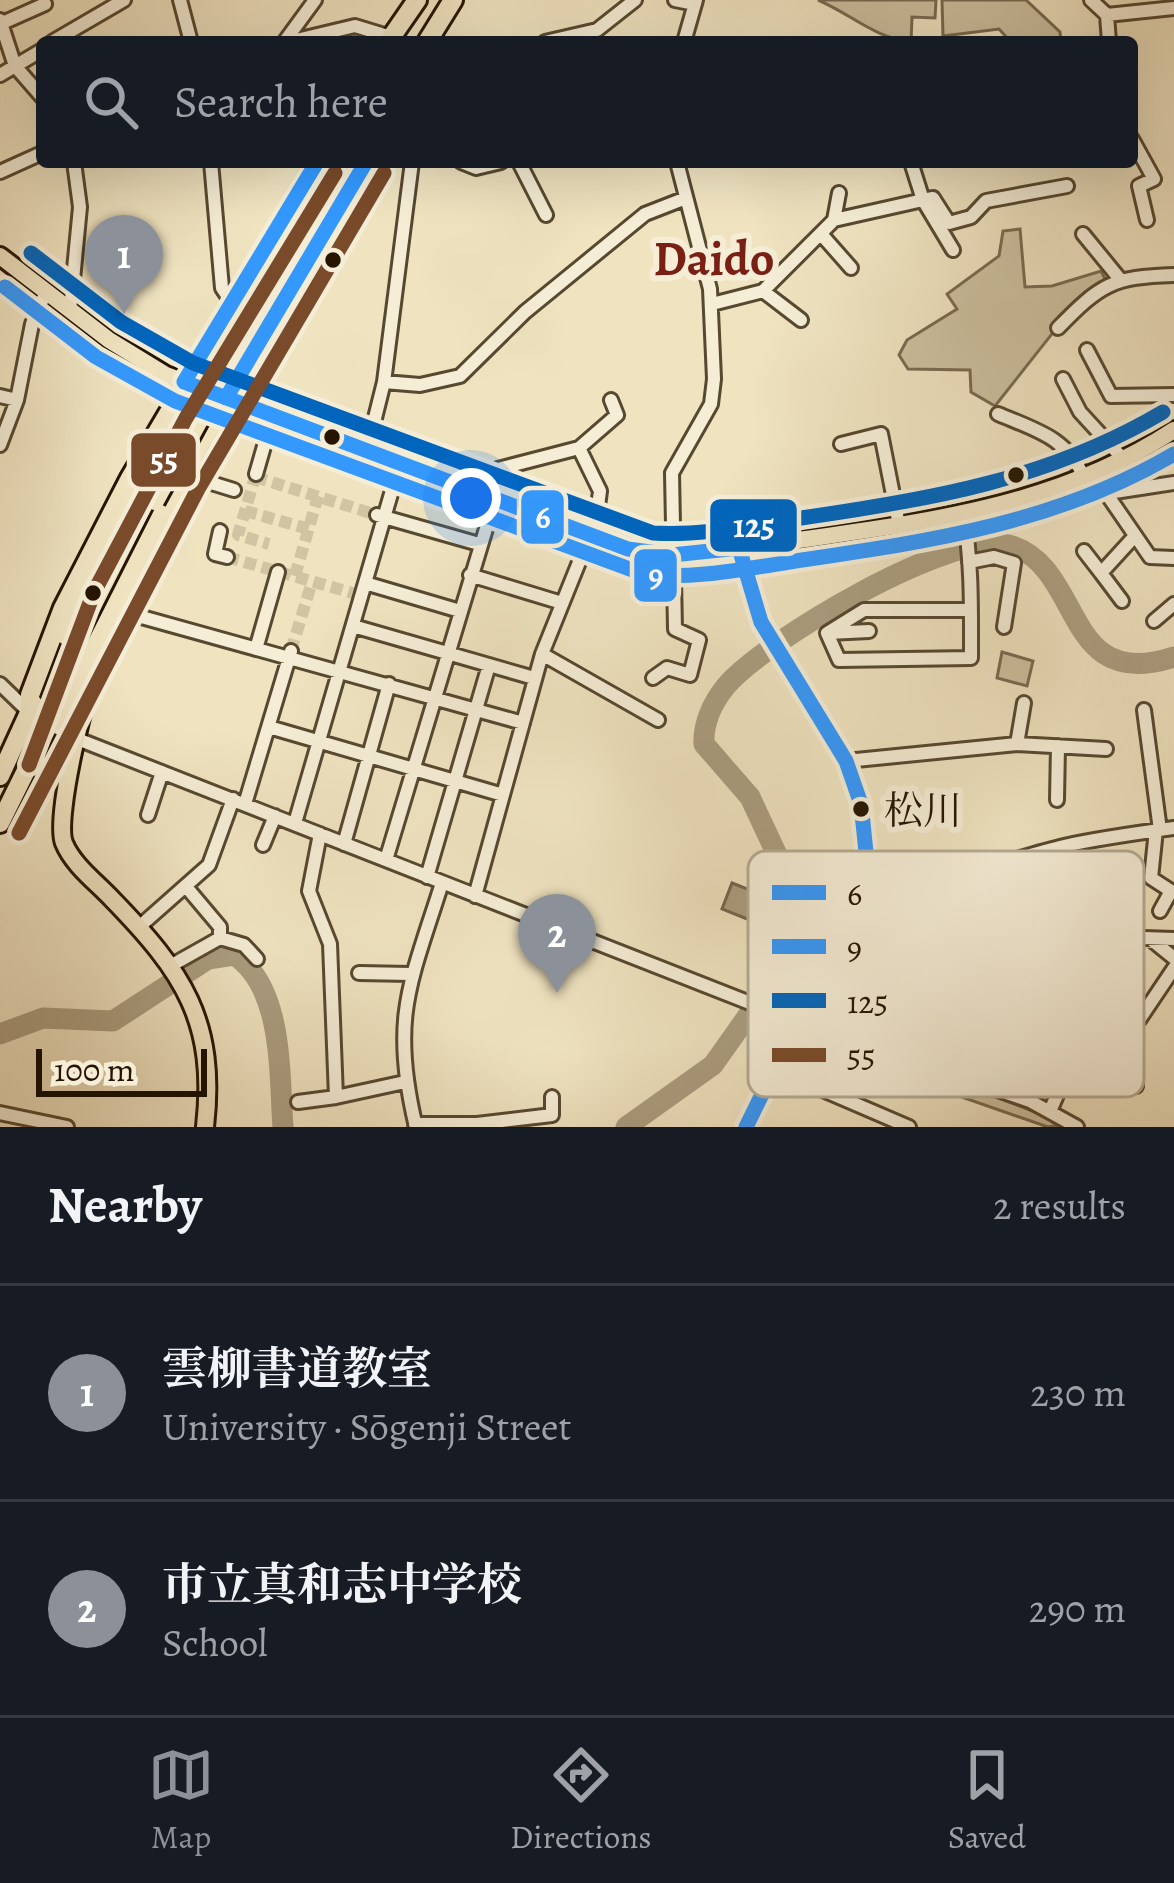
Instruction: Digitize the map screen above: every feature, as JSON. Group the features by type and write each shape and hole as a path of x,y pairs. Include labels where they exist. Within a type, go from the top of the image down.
{"highway":[{"path":"431,36 453,0"},
{"path":"442,36 463,0"},
{"path":"396,36 416,1"},
{"path":"30,712 29,695 63,608 184,382 232,303 333,168"},
{"path":"0,776 30,712 155,497 333,168"},
{"path":"0,824 155,497 226,398 362,168"}],"main road":[{"path":"0,256 9,273 46,292 135,358 184,382 640,553 672,556 964,516 1089,476 1174,430"},
{"path":"155,497 120,611 91,675 80,740 60,810 64,844 140,927 186,987 205,1044 205,1127"}],"street":[{"path":"62,36 124,0"},
{"path":"180,0 189,36"},
{"path":"290,36 315,0"},
{"path":"568,36 597,29 634,0"},
{"path":"675,0 695,2 686,36"},
{"path":"1091,0 1107,15 1109,36"},
{"path":"36,90 15,66 0,22 45,4"},
{"path":"1107,15 1154,5 1174,8"},
{"path":"312,36 355,26 383,36"},
{"path":"0,75 36,54"},
{"path":"1138,150 1154,179 1139,187 1147,220"},
{"path":"0,172 36,156"},
{"path":"70,311 80,207 75,168"},
{"path":"211,168 221,288 232,303"},
{"path":"367,451 384,382 411,168"},
{"path":"522,168 546,215"},
{"path":"653,678 667,668 690,675 698,661 699,640 675,629 672,472 711,404 712,304 678,168"},
{"path":"913,168 923,200 953,250"},
{"path":"834,220 933,198 949,223 971,217 986,201 1067,186"},
{"path":"712,304 763,291 834,220 839,193"},
{"path":"384,382 420,385 460,376 525,312 646,214 686,198"},
{"path":"821,234 851,268"},
{"path":"1083,234 1119,278"},
{"path":"1058,328 1088,294 1119,278 1174,275"},
{"path":"763,291 801,320"},
{"path":"0,445 17,400 32,324 46,292"},
{"path":"1087,350 1111,396 1174,394"},
{"path":"1063,379 1080,412 1124,460"},
{"path":"0,396 17,400"},
{"path":"386,860 498,469 579,448 617,415 611,400"},
{"path":"998,414 1059,440 1108,493 1133,538 1150,557 1174,558"},
{"path":"256,474 269,429"},
{"path":"841,444 881,434 898,526"},
{"path":"475,896 534,678 592,536 599,491 579,448"},
{"path":"295,823 400,463"},
{"path":"195,478 234,490"},
{"path":"1108,493 1174,483"},
{"path":"381,516 479,544"},
{"path":"827,633 839,659 971,658 964,516"},
{"path":"220,531 214,554 227,557"},
{"path":"1101,573 1133,538"},
{"path":"739,548 768,635 846,761 862,812 864,851"},
{"path":"1084,551 1122,601"},
{"path":"969,559 994,557 1014,563 1004,627"},
{"path":"256,649 278,572"},
{"path":"470,575 562,603"},
{"path":"361,591 460,610"},
{"path":"1154,621 1174,604"},
{"path":"827,633 864,610 971,610"},
{"path":"120,611 290,654 524,723"},
{"path":"353,626 534,678"},
{"path":"827,633 869,631"},
{"path":"140,927 188,889 208,865 269,727 290,654"},
{"path":"542,654 658,720"},
{"path":"427,877 489,665"},
{"path":"0,684 49,726 80,740 748,1002"},
{"path":"344,844 389,685"},
{"path":"1017,744 1024,703"},
{"path":"1144,710 1163,829 1151,878 1173,888 1160,911"},
{"path":"269,727 503,795"},
{"path":"846,761 1017,744 1106,749"},
{"path":"1057,800 1058,746"},
{"path":"148,815 162,772"},
{"path":"263,844 275,815"},
{"path":"1047,851 1163,829"},
{"path":"320,834 309,891 323,944 336,1096"},
{"path":"442,883 410,974 402,1013 405,1082 415,1125 552,1115 552,1097"},
{"path":"188,889 220,927 220,938"},
{"path":"173,968 220,938 244,944 257,959"},
{"path":"1144,940 1174,939"},
{"path":"1152,940 1174,958"},
{"path":"1144,1013 1174,968"},
{"path":"359,973 410,974"},
{"path":"298,1102 405,1082"},
{"path":"746,1127 760,1097"},
{"path":"839,1097 909,1127"},
{"path":"1019,1097 1078,1126"},
{"path":"1051,1109 1056,1097"},
{"path":"0,1113 67,1127"}],"shaded area":[{"path":"818,0 936,0 935,18 912,17 911,36 874,31"},
{"path":"942,0 1026,0 1060,36 1005,36 999,29 943,36"},
{"path":"1020,229 1025,287 1052,286 1101,271 1107,283 1085,292 995,406 971,392 970,370 908,369 899,355 907,340 957,309 947,294 999,256 1003,231"},
{"path":"1002,652 1033,661 1027,686 997,678"},
{"path":"732,883 748,889 748,919 722,909"},
{"path":"962,1097 997,1097 1065,1124 1048,1127"}],"waterway":[{"path":"775,851 750,797 704,744 713,706 726,686 778,643 904,571 982,545 1009,545 1033,557 1092,643 1111,658 1138,664 1174,657"},
{"path":"0,1034 43,1018 113,1021 208,959 234,955 250,969 270,1010 279,1058 283,1127"},
{"path":"626,1127 713,1065 748,1016"}],"tunnel":[{"path":"256,474 238,535 269,544"},
{"path":"255,477 377,515"},
{"path":"295,576 318,496"},
{"path":"245,511 309,529"},
{"path":"227,557 356,594"},
{"path":"291,651 312,582"}],"transit line":[{"name":"6","path":"184,382 313,168"},
{"name":"6","path":"226,398 362,168"},
{"name":"55","path":"29,765 94,592 186,418 335,173"},
{"name":"55","path":"19,833 198,489 384,173"},
{"name":"125","path":"31,253 121,322 193,363 653,533 727,529 942,494 1077,454 1163,412"},
{"name":"9","path":"5,287 96,357 175,401 646,575 744,569 947,536 1086,497 1174,454"},
{"name":"6","path":"184,382 628,549 672,555 739,548"},
{"name":"6","path":"739,548 761,622 846,761 861,804 866,851"},
{"name":"6","path":"746,1127 761,1097"}],"place":[{"name":"雲柳書道教室","path":"124,314"},
{"name":"松川","path":"861,809"},
{"name":"市立真和志中学校","path":"557,993"}],"district":[{"name":"Daido","path":"714,258"}]}
